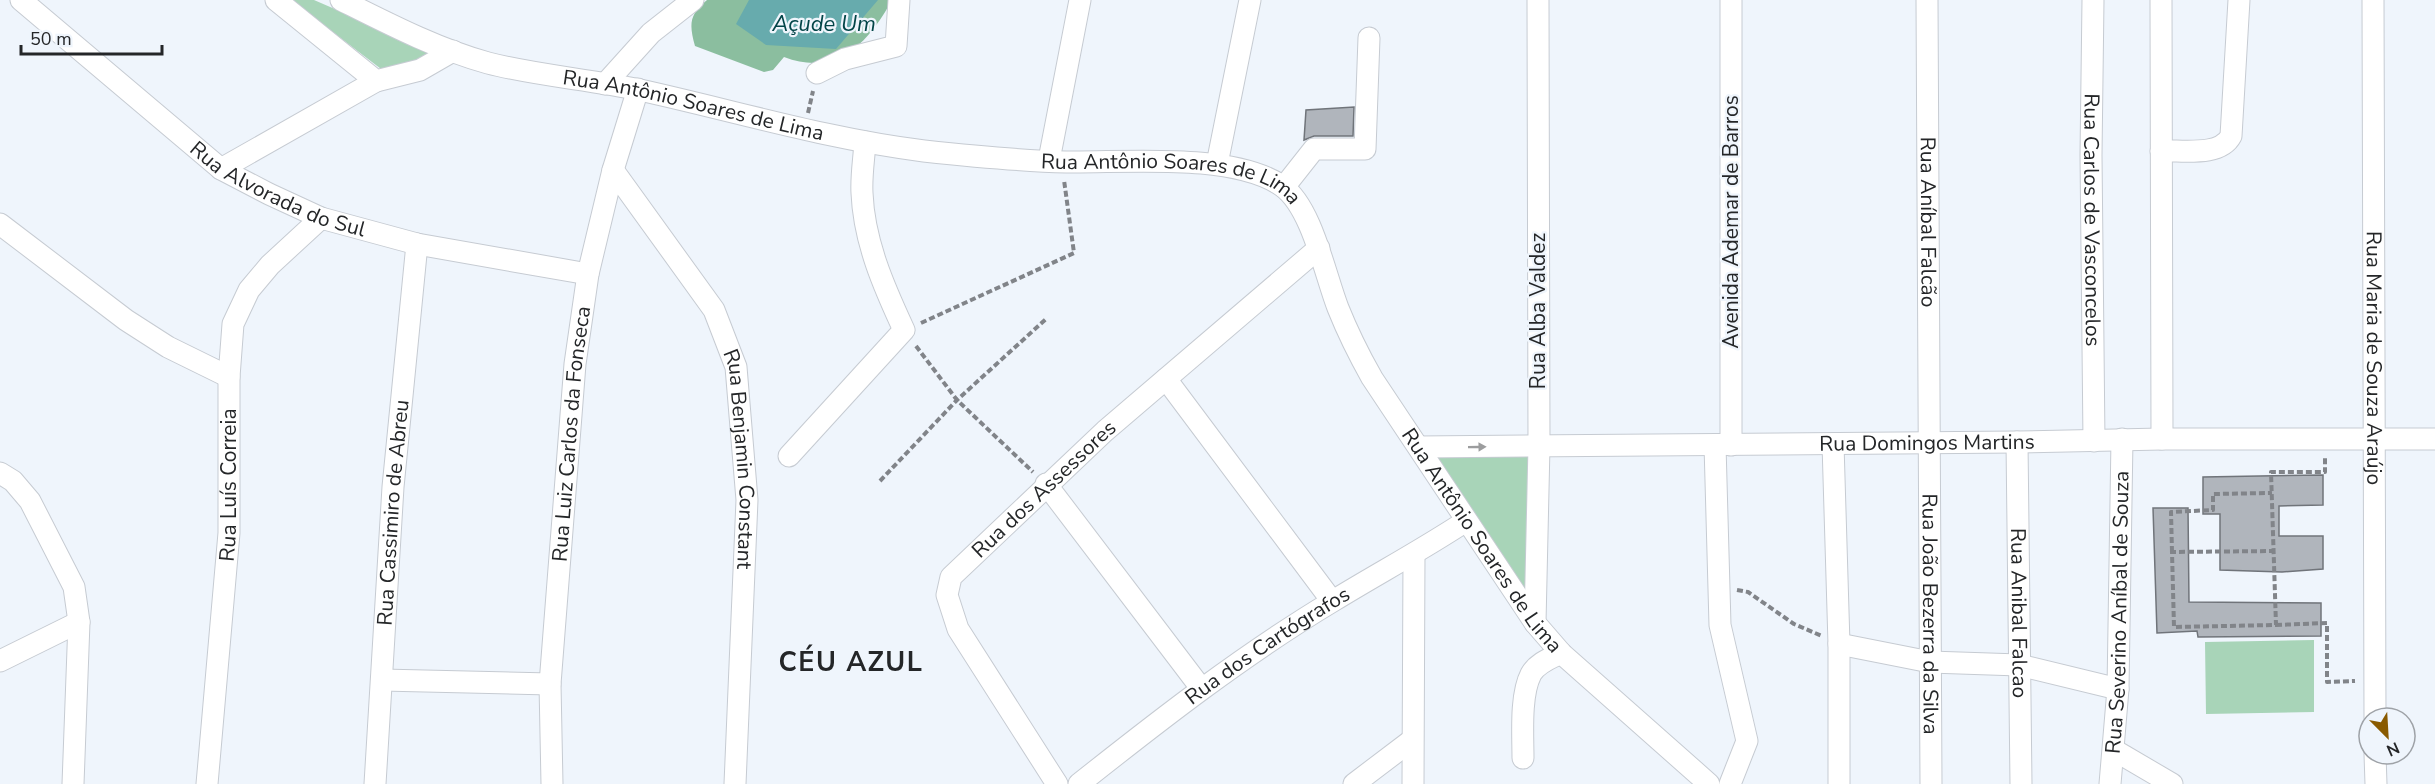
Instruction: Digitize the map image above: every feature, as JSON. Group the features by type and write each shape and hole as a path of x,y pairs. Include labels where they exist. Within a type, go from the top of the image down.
{"street":[{"name":"Rua Alvorada do Sul","path":"21,0 221,169 321,218 417,244 588,274"},
{"path":"276,0 376,81"},
{"name":"Rua Antônio Soares de Lima","path":"340,0 453,51 521,70 638,89 804,130 925,151 1055,161 1217,164 1261,175 1284,187 1299,208 1319,248 1351,339 1372,378 1535,623 1561,653 1709,784"},
{"path":"605,84 651,33 693,0"},
{"path":"817,73 845,59 896,46 899,0"},
{"path":"1055,161 1080,0"},
{"path":"1217,164 1250,0"},
{"name":"Rua Alba Valdez","path":"1535,623 1539,446 1538,0"},
{"name":"Avenida Ademar de Barros","path":"1730,784 1747,741 1725,654 1719,588 1731,0"},
{"name":"Rua Aníbal Falcão","path":"1927,0 1928,443"},
{"name":"Rua Carlos de Vasconcelos","path":"2093,0 2091,155 2094,441"},
{"path":"2161,0 2162,439"},
{"path":"2161,151 2213,149 2222,147 2231,136 2239,0"},
{"name":"Rua Maria de Souza Araújo","path":"2373,0 2375,706"},
{"path":"1284,187 1314,149 1365,149 1369,38"},
{"path":"221,169 376,81 420,70 453,51"},
{"name":"Rua Luiz Carlos da Fonseca","path":"552,784 550,684 575,364 588,274 613,170 638,89"},
{"path":"789,456 904,330 879,273 869,240 862,191 865,142"},
{"name":"Rua Benjamin Constant","path":"613,170 714,310 736,367 747,500 735,784"},
{"name":"Rua Luís Correia","path":"207,784 229,533 229,377 233,324 249,290 321,218"},
{"path":"0,224 126,320 168,347 229,377"},
{"name":"Rua Cassimiro de Abreu","path":"375,784 393,487 417,244"},
{"name":"Rua dos Assessores","path":"1057,784 958,629 947,595 951,578 1046,484 1319,248"},
{"path":"1166,379 1332,601"},
{"name":"Rua Domingos Martins","path":"1419,447 2017,442 2122,439 2435,439"},
{"name":"Rua Severino Aníbal de Souza","path":"2110,784 2118,689 2122,439"},
{"name":"Rua Anibal Falcao","path":"2017,442 2021,784"},
{"name":"Rua João Bezerra da Silva","path":"1928,443 1931,784"},
{"path":"1833,444 1839,644 1839,784"},
{"path":"1,475 30,501 74,587 79,622 73,784"},
{"path":"1046,484 1201,688"},
{"name":"Rua dos Cartógrafos","path":"1078,784 1201,688 1332,601 1414,555 1466,522"},
{"path":"1413,784 1414,555"},
{"path":"0,661 79,622"},
{"path":"1839,644 1930,662 2019,665 2118,689"},
{"path":"1523,758 1523,722 1532,674 1542,662 1561,653"},
{"path":"382,680 550,684"},
{"path":"1354,784 1412,740"},
{"path":"2114,750 2172,784"},
{"path":"2375,766 2376,784"}],"path":[{"path":"804,130 817,73"},
{"path":"1046,484 957,400 904,330 1074,253 1055,161"},
{"path":"880,481 957,400 1046,319"},
{"path":"2276,625 2271,472 2325,472 2326,440"},
{"path":"2272,493 2213,494 2213,510 2171,512 2174,627 2327,623 2327,682 2374,680"},
{"path":"2172,552 2275,551"},
{"path":"1719,588 1748,591 1794,624 1839,644"}],"green space":[{"path":"291,0 314,0 441,55 385,72"},
{"path":"707,0 892,0 883,16 861,43 848,52 835,59 819,63 784,57 773,70 764,72 695,46 692,20 697,10"},
{"path":"1539,446 1535,623 1419,447"},
{"path":"2314,640 2314,712 2206,714 2205,642"}],"water":[{"name":"Açude Um","path":"749,0 878,0 836,49 766,45 736,24"}],"building":[{"path":"1354,107 1353,136 1314,136 1304,140 1306,110"},
{"path":"2323,475 2323,505 2279,506 2279,536 2323,536 2323,569 2282,572 2220,570 2220,514 2203,514 2203,477"},
{"path":"2153,508 2188,508 2189,602 2321,603 2321,636 2198,637 2197,631 2157,633"}],"district":[{"name":"CÉU AZUL","path":"851,662"}]}
